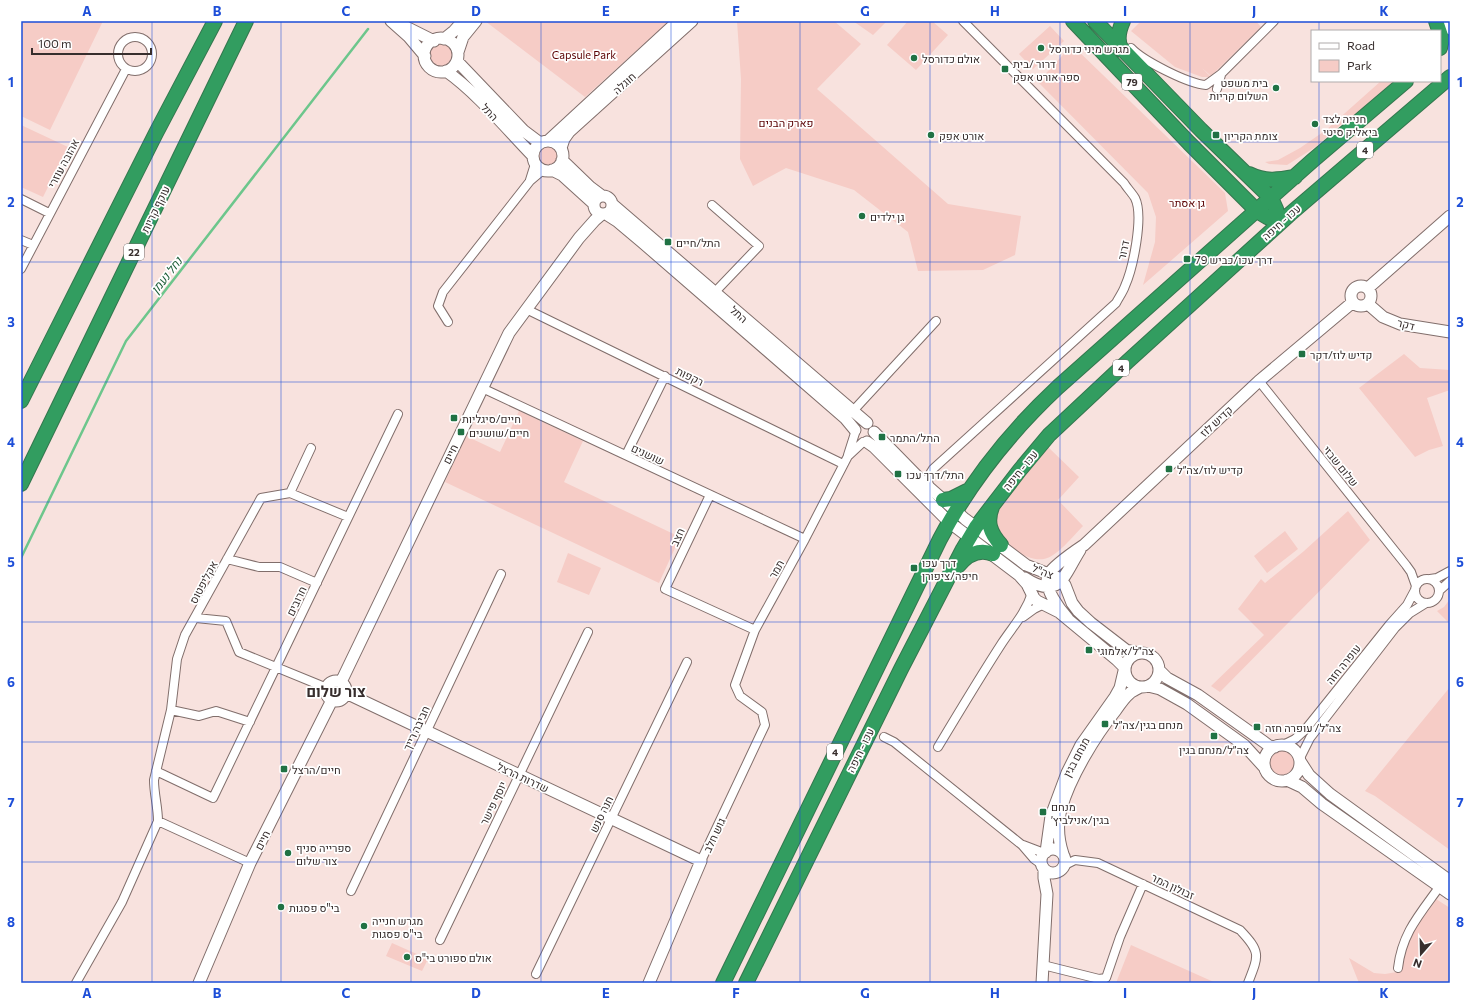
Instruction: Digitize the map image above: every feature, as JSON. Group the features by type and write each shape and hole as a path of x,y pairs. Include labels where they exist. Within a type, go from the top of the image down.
{"highway":[{"path":"21,401 152,140 215,21"},
{"name":"עוקף קריות","path":"21,484 246,21"},
{"name":"79","path":"1075,23 1189,143 1257,211 1267,218 1280,223"},
{"name":"79","path":"1111,25 1122,50 1270,198 1276,209 1280,223"},
{"path":"1441,51 1450,43"},
{"name":"עכו - חיפה","path":"746,983 946,580 973,532 993,504 1049,435 1280,223 1450,77"},
{"name":"עכו - חיפה","path":"723,983 882,656 952,516 969,490 1001,449 1041,403 1106,343 1270,198 1405,82"},
{"path":"1238,167 1263,180 1279,180 1295,177"},
{"path":"1231,234 1240,219 1244,207 1238,191"},
{"path":"943,500 951,500 969,490"},
{"path":"946,580 968,556 984,551 997,550 989,525 993,504"}],"street":[{"path":"390,21 409,37 425,56"},
{"path":"396,21 439,40 453,43 457,56"},
{"path":"463,21 454,31 426,48 425,56 427,64 430,68 435,71 446,72 451,69 463,37 476,21"},
{"name":"חוגלה","path":"544,142 562,128 678,21"},
{"name":"חוגלה","path":"562,154 564,139 569,132 692,21"},
{"name":"דרור","path":"933,469 1116,302 1126,285 1138,232 1137,206 1135,198 1124,183 964,21"},
{"path":"1075,23 1097,39 1102,38 1111,25 1138,55 1174,74 1206,85 1221,74 1274,21"},
{"path":"1441,21 1450,29"},
{"path":"132,38 143,39 150,47 152,52 150,63 142,70 137,71 126,68 122,65 119,54 122,44 132,38"},
{"name":"התל","path":"457,56 524,130 544,142"},
{"name":"אהובה עוזרי","path":"21,269 126,68"},
{"name":"התל","path":"446,72 475,96 541,165 562,175 599,210 617,221 642,242 845,418 855,432"},
{"path":"1217,89 1221,74"},
{"path":"524,130 532,133 547,134 562,128"},
{"path":"448,322 438,306 443,292 541,165 536,146 544,142 554,142 562,154 590,187 602,196 597,198 599,210 611,210 612,204"},
{"path":"541,165 558,166 562,154"},
{"name":"התל","path":"602,196 608,197 612,204 870,428 943,500 952,516"},
{"path":"21,199 49,213"},
{"path":"698,292 709,295 714,293 759,246 712,205"},
{"name":"חיים","path":"341,682 509,333 599,210"},
{"path":"1368,288 1450,216"},
{"path":"21,240 33,246"},
{"path":"1358,286 1368,288 1372,296 1368,304 1358,306 1353,302 1350,296 1352,290 1358,286"},
{"name":"קדיש לוז","path":"1049,574 1068,556 1084,545 1259,381 1353,302"},
{"name":"דקר","path":"1368,304 1383,317 1400,324 1450,332"},
{"name":"רקפות","path":"526,309 843,464"},
{"path":"852,412 936,321"},
{"path":"626,455 665,376"},
{"name":"שלום שבזי","path":"1259,381 1406,565 1412,574 1415,588"},
{"name":"שושנים","path":"482,388 805,539"},
{"name":"חרובים","path":"156,771 214,798 398,414"},
{"path":"865,442 872,438 870,428 861,424 855,432 857,439 874,447 932,506 952,516"},
{"name":"תמר","path":"740,696 735,685 755,630 805,539 848,456 855,432"},
{"name":"תמר","path":"848,456 865,442"},
{"path":"311,448 290,493 348,517"},
{"path":"911,470 926,472 933,469"},
{"path":"931,489 928,480 933,469"},
{"name":"אקליפטוס","path":"158,821 154,780 171,710 177,659 186,635 261,498 290,493"},
{"name":"חצב","path":"710,495 665,589 755,630"},
{"name":"צה\"ל","path":"952,516 997,550 1036,570 1054,575 1062,581 1072,604 1091,623 1126,650 1139,653"},
{"name":"קדיש לוז","path":"1062,581 1084,545"},
{"name":"צה\"ל","path":"997,550 1024,580 1034,598 1040,603 1055,609 1068,619 1118,660 1124,669"},
{"path":"228,559 259,567 280,567 317,582"},
{"name":"שלום שבזי","path":"1406,565 1428,579"},
{"path":"1450,571 1442,576 1418,582 1415,588 1418,598 1426,603 1435,600 1440,590 1450,581"},
{"path":"1016,572 1030,582 1044,588 1055,586 1062,581"},
{"name":"חביבה רייך","path":"351,891 501,574"},
{"path":"1049,574 1049,588 1057,605 1068,619"},
{"path":"1428,579 1437,583 1440,590"},
{"name":"עופרה חזה","path":"1279,746 1295,739 1305,730 1407,605 1415,588"},
{"path":"938,747 1003,641 1019,620 1032,593"},
{"name":"עופרה חזה","path":"1300,759 1310,738 1395,628 1410,613 1426,603"},
{"path":"1019,620 1030,611 1044,604"},
{"path":"196,618 226,621 239,652 327,688"},
{"name":"יוסף פישר","path":"440,940 588,632"},
{"path":"1300,759 1298,772 1292,778 1279,781 1274,779 1267,773 1265,768 1244,745 1187,704 1160,689 1131,683 1125,676 1124,669 1128,660 1134,654 1148,654 1156,660 1159,670 1167,678 1198,695 1269,746 1294,749 1300,759 1309,775 1330,794 1450,880"},
{"name":"חנה סנש","path":"536,974 687,662"},
{"name":"מנחם בגין","path":"1042,983 1047,894 1044,878 1044,860 1051,816 1067,773 1081,745 1120,688 1124,669"},
{"path":"1144,686 1157,678 1159,670"},
{"path":"334,681 341,682 345,686 346,693 342,699 335,701 332,700 327,695 328,685 334,681"},
{"name":"מנחם בגין","path":"1047,894 1062,864 1058,829 1061,809 1072,782 1093,742 1109,718 1130,692 1144,686"},
{"name":"שדרות הרצל","path":"346,693 701,861"},
{"name":"גוש חלב","path":"648,983 701,861 765,725 762,712 740,696"},
{"name":"חיים","path":"199,983 250,863 332,700"},
{"path":"171,710 199,716 216,711 250,722"},
{"path":"884,737 894,742 1022,845 1044,860 1052,873 1062,864 1058,850 1054,849 1044,860"},
{"path":"1265,768 1267,754 1279,746"},
{"path":"1287,780 1302,787 1322,804 1450,894"},
{"path":"76,983 122,902 158,821 250,863"},
{"name":"זבולון המר","path":"1062,864 1075,860 1098,863 1240,930 1256,950 1254,968 1248,983"},
{"path":"1043,965 1099,979 1106,978 1120,937 1143,884"},
{"path":"1398,968 1403,943 1408,931 1440,886"}],"green space":[{"path":"21,21 103,21 50,130 21,116"},
{"name":"Capsule Park","path":"485,21 669,21 585,97"},
{"name":"פארק הבנים","path":"737,21 834,21 861,44 817,89 948,204 1021,216 1015,255 983,270 918,271 908,232 854,190 786,168 753,186 740,159 741,79"},
{"path":"853,21 887,21 873,35"},
{"name":"אולם כדורסל","path":"908,21 932,21 948,35 916,70 887,45"},
{"path":"1141,21 1256,21 1261,27 1211,76 1202,68 1211,77 1202,77 1175,67 1131,31"},
{"name":"מגרש מיני כדורסל","path":"1050,26 1064,41 1033,69 1019,54"},
{"path":"441,43 446,44 452,50 452,60 446,66 441,67 436,66 430,60 429,55 430,50 436,44"},
{"name":"גן אסתר","path":"1072,45 1225,193 1228,211 1143,285 1155,242 1156,217 1148,193 1038,82"},
{"path":"1380,82 1395,82 1360,114 1345,121 1314,148 1287,165 1269,164 1265,162 1278,160 1300,148 1326,130"},
{"path":"21,125 68,147 43,197 21,187"},
{"path":"544,145 552,145 558,151 558,159 552,165 544,165 538,159 538,151"},
{"path":"1404,354 1420,368 1450,370 1450,390 1427,398 1443,446 1429,450 1415,457 1359,388"},
{"path":"519,411 583,441 564,482 680,537 659,583 445,482 466,436 500,452"},
{"path":"1048,447 1079,477 1058,500 1083,526 1055,554 1044,559 1036,559 1027,556 1010,545 1003,537 996,520 997,511 1006,495"},
{"path":"1348,511 1370,540 1220,692 1211,686 1264,635 1238,609 1261,579 1265,583 1304,551"},
{"path":"1285,531 1298,549 1267,573 1254,556"},
{"path":"568,553 601,568 589,595 557,582"},
{"path":"1450,599 1450,624 1437,611 1444,607"},
{"path":"1450,687 1450,850 1375,796 1365,791"},
{"path":"1282,750 1291,754 1295,763 1291,772 1282,776 1273,772 1269,763 1273,754"},
{"path":"1436,899 1450,908 1450,983 1359,983 1349,958 1374,973 1385,974 1397,972 1402,965 1407,939"},
{"name":"אולם ספורט בי\"ס","path":"392,943 428,959 422,971 386,956"},
{"path":"1131,945 1216,983 1116,983"}],"waterway":[{"name":"נחל נעמן","path":"21,558 126,341 368,29"}],"place":[{"name":"מגרש מיני כדורסל","path":"1041,48"},
{"name":"אולם כדורסל","path":"914,58"},
{"name":"דרור /בית ספר אורט אפק","path":"1005,69"},
{"name":"בית משפט השלום קריות","path":"1276,88"},
{"name":"חנייה לצד ביאליק סיטי","path":"1315,124"},
{"name":"אורט אפק","path":"931,135"},
{"name":"צומת הקריון","path":"1216,135"},
{"name":"גן ילדים","path":"862,216"},
{"name":"התל/חיים","path":"668,242"},
{"name":"דרך עכו/כביש 79","path":"1187,259"},
{"name":"קדיש לוז/דקר","path":"1302,354"},
{"name":"חיים/סיגליות","path":"454,418"},
{"name":"חיים/שושנים","path":"461,432"},
{"name":"התל/התמר","path":"882,437"},
{"name":"קדיש לוז/צה״ל","path":"1169,469"},
{"name":"התל/דרך עכו","path":"898,474"},
{"name":"דרך עכו חיפה/ציפורן","path":"914,568"},
{"name":"צה״ל/אלמוגי","path":"1089,650"},
{"name":"מנחם בגין/צה״ל","path":"1105,724"},
{"name":"צה״ל/ עופרה חזה","path":"1257,727"},
{"name":"צה״ל/מנחם בגין","path":"1214,736"},
{"name":"חיים/הרצל","path":"284,769"},
{"name":"מנחם בגין/אנילביץ׳","path":"1043,812"},
{"name":"ספרייה סניף צור שלום","path":"288,853"},
{"name":"בי\"ס פסגות","path":"281,907"},
{"name":"מגרש חנייה בי\"ס פסגות","path":"364,926"},
{"name":"אולם ספורט בי\"ס","path":"407,957"}],"district":[{"name":"צור שלום","path":"336,691"}]}
